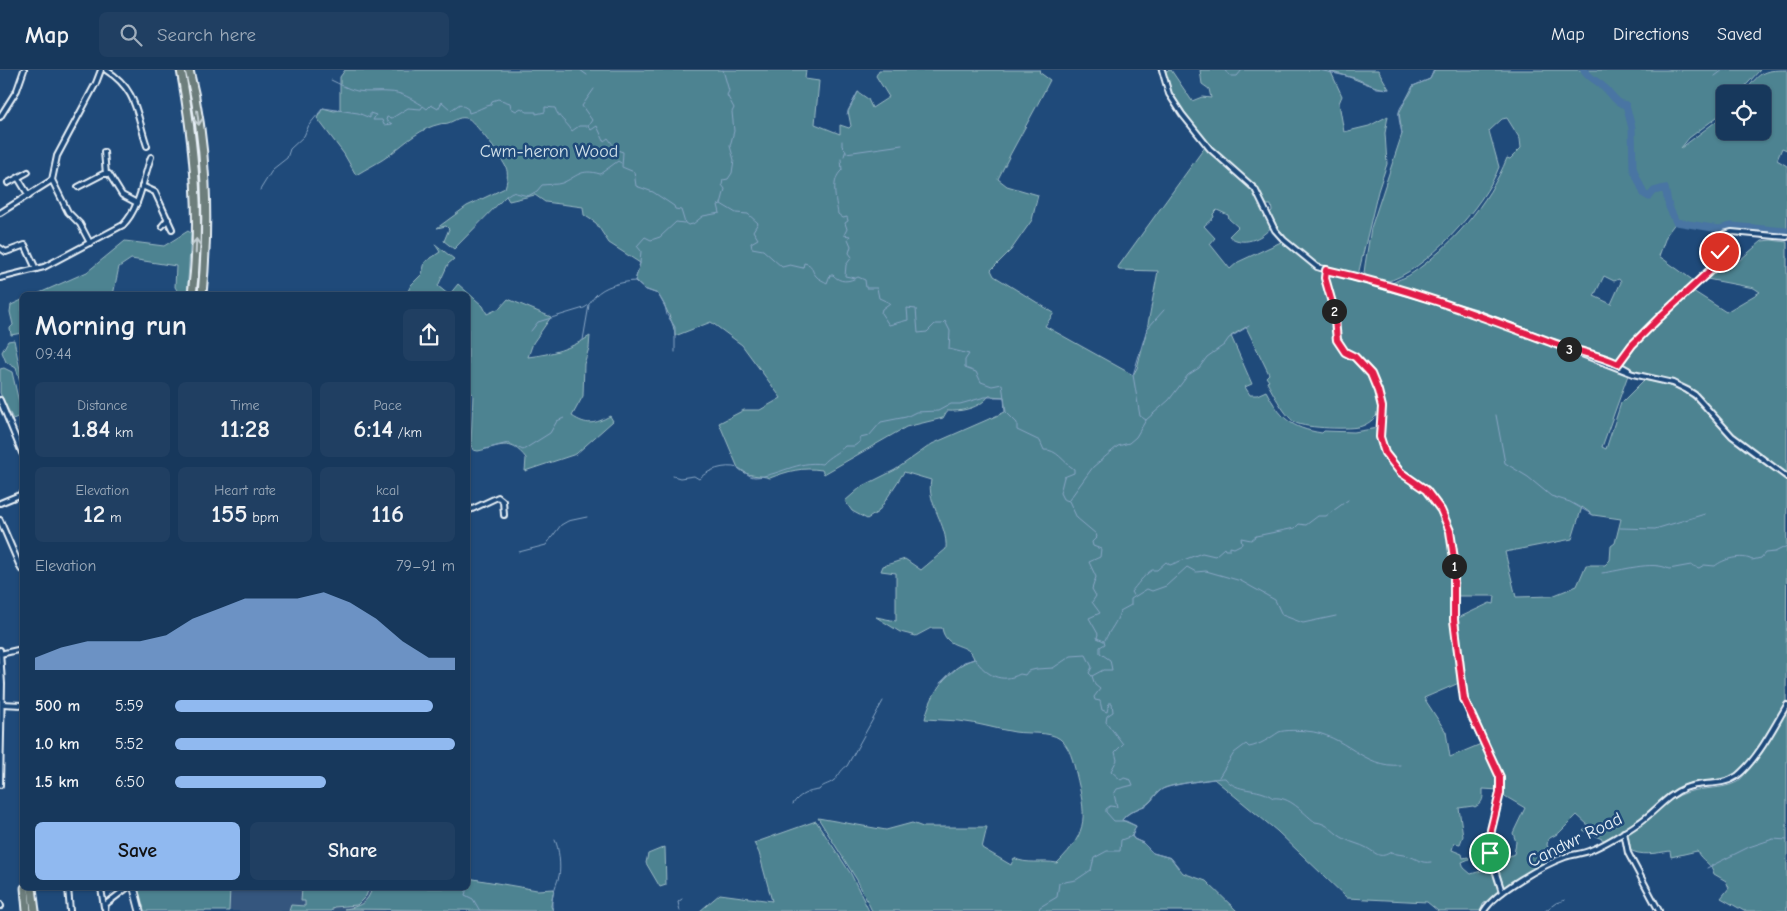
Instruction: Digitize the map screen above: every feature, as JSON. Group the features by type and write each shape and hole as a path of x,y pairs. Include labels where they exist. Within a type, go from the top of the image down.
{"highway":[{"path":"181,70 194,158 196,198 192,292"},
{"path":"189,70 197,108 204,181 202,292"},
{"path":"24,890 27,911"},
{"path":"32,890 35,911"}],"main road":[{"path":"135,890 140,911"}],"street":[{"path":"0,117 17,90 24,70"},
{"path":"90,243 80,224 68,212 52,180 57,156 101,70"},
{"path":"106,70 124,84 132,95 147,146"},
{"path":"1162,70 1169,94 1177,108 1210,148 1256,189 1275,230 1310,261 1326,270 1474,312 1633,374 1673,383 1696,395 1732,436 1787,477"},
{"path":"104,152 106,174"},
{"path":"0,278 36,269 123,225 131,217 151,157"},
{"path":"8,183 28,172"},
{"path":"78,187 106,174"},
{"path":"106,174 109,174 122,195 137,202"},
{"path":"18,178 29,196"},
{"path":"0,213 52,180"},
{"path":"142,186 154,192 172,229"},
{"path":"162,226 168,219"},
{"path":"1618,364 1632,345 1716,265 1724,234 1732,232 1787,237"},
{"path":"0,248 6,252 25,245 36,269"},
{"path":"1326,270 1325,278 1334,310 1337,340 1345,352 1355,357 1371,374 1378,391 1382,407 1380,437 1385,453 1400,472 1426,490 1441,510 1450,531 1454,559 1454,620 1464,699 1500,777 1500,793 1491,830 1489,851 1502,892"},
{"path":"1575,350 1593,354 1618,364 1633,374"},
{"path":"0,400 20,448"},
{"path":"0,503 20,495"},
{"path":"470,509 498,498 504,501 504,515"},
{"path":"0,520 20,567"},
{"path":"0,654 20,649"},
{"path":"0,650 2,704 0,785"},
{"path":"2,704 20,705"},
{"name":"Candwr Road","path":"1484,911 1490,902 1502,892 1557,860 1592,850 1637,825 1658,804 1677,792 1701,784 1720,783 1738,775 1760,748 1787,705"},
{"path":"1624,832 1628,853 1659,911"},
{"path":"68,890 70,911"},
{"path":"101,890 104,909"},
{"path":"104,909 125,890"}],"shaded area":[{"path":"157,890 401,890 385,911 162,911"}],"green space":[{"name":"Cwm-heron Wood","path":"345,70 806,70 805,79 819,81 815,124 840,134 840,125 849,128 851,126 848,111 858,92 868,99 872,108 889,97 876,76 879,70 1041,70 1039,72 1050,80 998,179 1007,186 1038,195 1032,220 1011,250 991,270 994,276 1054,313 1045,326 1133,375 1137,368 1147,329 1158,271 1119,270 1118,267 1205,147 1251,187 1271,227 1257,238 1240,241 1229,236 1238,227 1229,219 1228,215 1217,210 1213,214 1214,217 1204,226 1215,238 1210,244 1230,269 1238,262 1281,242 1323,274 1332,309 1332,332 1342,353 1351,357 1371,377 1377,391 1380,411 1370,422 1357,427 1318,427 1301,425 1292,421 1267,382 1269,381 1266,377 1269,374 1246,327 1231,336 1252,384 1245,387 1250,395 1257,395 1266,391 1282,415 1294,425 1311,431 1322,433 1324,431 1354,432 1378,428 1381,445 1387,458 1396,469 1437,507 1444,521 1449,544 1451,615 1459,683 1424,698 1446,732 1450,757 1481,744 1498,774 1499,790 1483,789 1482,800 1478,805 1475,807 1459,808 1463,836 1460,844 1454,843 1452,850 1462,854 1463,858 1468,857 1469,859 1462,862 1464,868 1471,874 1494,867 1498,891 1483,904 1481,911 1438,911 1427,902 1347,898 1277,831 1214,779 1178,784 1165,788 1147,805 1129,813 1122,820 1136,826 1132,836 1134,839 1143,843 1153,853 1171,858 1183,873 1206,881 1237,911 872,911 857,880 818,818 886,830 912,823 923,827 987,827 982,848 1011,865 1014,858 1029,862 1057,863 1068,852 1075,841 1083,822 1082,800 1076,773 1069,750 1060,739 1051,735 1015,732 973,723 925,719 936,691 942,682 956,668 974,659 967,650 948,640 942,628 931,628 916,636 900,632 876,617 896,621 896,573 881,571 883,566 905,559 921,570 946,549 944,531 934,506 930,489 931,480 904,472 878,512 867,519 852,511 845,501 861,487 895,470 932,444 1005,412 1004,397 989,396 981,404 958,411 947,411 943,418 906,427 824,474 822,470 808,469 770,478 746,473 738,468 719,423 744,410 760,410 781,398 742,345 711,322 675,336 671,321 658,294 644,289 635,281 640,263 609,243 596,223 584,215 583,207 545,202 535,195 509,201 506,196 454,249 444,241 449,229 446,226 437,228 467,206 505,188 507,169 505,165 474,123 469,119 463,118 433,126 420,132 383,159 356,175 344,154 317,118 323,108 334,111 340,110 340,77"},
{"path":"1171,70 1192,101 1202,97 1211,98 1209,89 1202,84 1200,70 1378,70 1389,89 1331,72 1342,96 1339,103 1344,132 1369,126 1388,116 1385,133 1387,164 1378,191 1358,275 1320,265 1284,237 1269,213 1272,211 1271,205 1267,205 1252,185 1213,148 1187,118 1168,84 1165,71"},
{"path":"1434,70 1760,70 1746,85 1716,85 1716,118 1689,138 1681,148 1716,121 1716,140 1771,140 1771,85 1750,85 1761,74 1787,70 1787,150 1782,148 1777,160 1787,166 1787,231 1732,226 1719,229 1676,222 1667,234 1659,256 1694,281 1636,337 1622,356 1615,360 1477,311 1391,285 1426,263 1454,237 1467,223 1490,191 1507,158 1510,159 1521,148 1520,139 1507,118 1502,119 1489,131 1499,167 1492,182 1468,217 1435,252 1401,276 1385,282 1367,278 1364,273 1371,228 1402,134 1399,113 1413,86 1430,79","holes":["1604,276 1614,281 1619,279 1621,282 1611,304 1594,296"]},
{"path":"188,231 191,233 187,292 178,292 175,287 176,266 131,259 119,267 114,292 42,292 87,272 125,241 164,246"},
{"path":"1762,241 1787,242 1787,474 1730,431 1696,391 1679,382 1641,374 1624,365 1623,361 1636,342 1655,323 1693,291 1726,312 1760,292 1754,288 1707,279 1725,264 1734,265"},
{"path":"435,244 454,259 448,264 438,286 445,292 408,292 411,285 422,274 425,262 440,252"},
{"path":"1335,275 1469,313 1628,375 1602,447 1606,449 1621,403 1644,380 1675,388 1685,393 1735,442 1787,480 1786,704 1749,760 1733,776 1686,786 1657,803 1638,821 1604,840 1583,830 1588,825 1577,815 1559,833 1548,839 1547,845 1554,859 1552,861 1504,887 1494,858 1505,858 1514,854 1516,842 1513,833 1525,808 1503,795 1500,771 1466,698 1456,619 1490,603 1494,604 1495,596 1456,596 1455,552 1450,526 1437,500 1427,488 1398,466 1385,448 1382,431 1381,395 1367,367 1347,350 1341,341 1328,280 1330,276","holes":["1582,507 1593,515 1621,519 1615,543 1611,546 1610,560 1605,565 1586,565 1577,586 1552,596 1516,597 1505,552 1572,539"]},
{"path":"458,284 467,292 451,292"},
{"path":"470,295 483,306 487,314 500,308 508,299 551,317 533,343 528,357 560,350 590,336 589,348 584,364 583,396 572,416 587,423 600,421 610,416 613,421 576,454 525,471 526,458 515,447 504,445 478,451 473,450 471,445 473,394 470,391"},
{"path":"20,301 20,333 11,335 10,328 13,325 10,312 11,305"},
{"path":"14,340 20,369 20,381 16,368 6,362 2,352 8,341"},
{"path":"4,368 12,372 20,406 20,416 13,419 0,393 0,369"},
{"path":"1787,709 1787,911 1744,911 1721,898 1729,888 1726,881 1714,874 1711,867 1697,851 1671,857 1670,851 1643,854 1628,849 1627,833 1679,795 1694,790 1731,785 1742,778"},
{"path":"816,821 851,874 869,911 700,911 720,894 772,901 759,853 754,843"},
{"path":"665,847 666,885 660,887 646,863 648,854"},
{"path":"470,878 537,890 554,889 551,906 553,911 344,909 362,903 371,890 470,890"},
{"path":"138,890 230,890 229,911 143,911"},
{"path":"302,890 368,890 366,896 357,905 334,907 331,911 289,911 291,905 305,906 305,901 301,901"}],"waterway":[{"path":"580,70 587,75"},
{"path":"721,204 725,189 722,185 723,180 728,179 732,173 734,160 730,146 734,131 732,112 734,108 727,95 729,91 723,70"},
{"path":"1224,70 1231,76 1237,76 1242,70"},
{"path":"1319,70 1355,78 1377,88 1389,89"},
{"path":"1402,134 1399,117 1400,108 1411,93 1413,86 1430,79 1434,70"},
{"path":"1584,70 1617,101 1626,105 1632,128 1633,168 1644,194 1649,197 1654,191 1665,188 1669,207 1676,222 1719,229 1732,226 1787,231"},
{"path":"1715,76 1723,70"},
{"path":"331,80 357,91 398,93 422,105"},
{"path":"594,89 582,106 592,120 588,126 591,130 597,126 604,141 608,138 617,150 623,152 622,167 634,172 636,186 653,192 674,206 675,209 681,210 685,223 688,225 693,224 703,216 720,213 718,205 721,204 736,213 748,214 758,223 753,231 758,239 751,243 752,248 763,250 782,267 790,265 803,268 804,263 807,264 811,266 817,277 827,283 830,275 848,281 858,277 865,280 866,288 877,288 879,298 890,303 882,309 881,313 889,325 908,320 907,308 916,309 918,333 927,332 935,324 942,324 945,321 950,331 949,349 969,354 965,360 965,368 976,372 981,382 992,386 1002,384 1006,412 1017,423 1017,430 1040,441 1044,450 1053,452 1074,469 1074,473 1064,477 1060,493 1063,499 1069,501 1077,518 1096,534 1097,537 1092,542 1093,546 1101,549 1100,557 1089,562 1096,577 1092,589 1096,596 1092,602 1100,613 1089,618 1098,634 1097,638 1104,641 1105,644 1100,647 1100,653 1110,660 1112,670 1103,670 1092,676 1095,685 1100,689 1094,697 1095,700 1100,701 1102,710 1107,712 1109,703 1112,703 1113,712 1107,716 1106,722 1123,744 1115,752 1117,760 1111,771 1121,780 1124,778 1131,780 1133,785 1117,789 1114,794 1117,807 1110,806 1106,809 1106,812 1114,821 1126,821 1136,826 1132,836 1121,840 1120,851 1107,851 1094,858 1091,870 1076,880 1059,883 1057,897 1040,907 1039,910 1046,911"},
{"path":"847,114 858,92"},
{"path":"260,190 273,169 287,158 290,149 304,136 309,125 323,108 358,113 370,118 370,113 376,115 373,120 382,120 384,125 392,124 386,120 387,117 392,118 408,108 421,109 423,106 427,109 431,105 438,109 442,102 451,110 460,104 468,109 469,113 491,105 492,101 498,99 510,103 511,108 516,111 521,108 527,112 536,112 536,114 545,112 545,107 555,108 558,115 572,131 579,126 587,126"},
{"path":"842,141 842,146 846,150 844,156"},
{"path":"846,153 902,145"},
{"path":"841,159 842,170 836,179 835,197 838,214 843,218 847,217 848,221 845,223 847,229 844,235 850,236 848,239 851,246 849,253 852,257 846,265 845,276 855,278"},
{"path":"506,196 512,192 528,196 537,191 542,185 560,184 579,174 588,172 600,174 618,161 621,163"},
{"path":"531,331 538,322 584,308 595,296 608,287 635,281 641,251 637,246 645,237 651,240 660,237 676,222 684,223"},
{"path":"636,282 644,289 658,294 665,306 667,315 675,327 675,352"},
{"path":"583,340 589,305"},
{"path":"1146,420 1140,416 1133,375 1147,329 1164,310"},
{"path":"1069,500 1093,467 1118,446 1129,443 1136,437 1146,420 1169,400 1188,375 1199,368 1207,357 1224,345 1229,338 1249,326"},
{"path":"673,476 680,478 694,476 699,479 711,471 722,467 733,467 755,477 805,464 822,464 845,446 854,446 860,442 860,438 869,436 881,422 906,417 916,412 938,411 951,404 960,404 985,397 1003,397"},
{"path":"1496,415 1505,463 1528,477 1551,496 1570,502 1593,515"},
{"path":"485,449 508,443 523,450 550,433 557,421 564,418"},
{"path":"1133,595 1131,592 1143,578 1166,562 1170,565 1202,553 1215,556 1224,548 1225,550 1230,550 1230,547 1234,548 1242,544 1241,538 1251,540 1256,536 1295,528 1299,524 1306,525 1318,516 1326,516 1348,500"},
{"path":"1620,528 1655,529 1705,514"},
{"path":"519,552 546,545 561,525 568,521 587,517"},
{"path":"1602,573 1645,566 1669,569 1691,565 1699,568 1704,565 1715,566 1733,558 1743,557 1752,560 1761,558 1765,553 1775,552 1787,546"},
{"path":"1105,640 1120,611 1131,605 1131,599 1147,589 1152,591 1166,586 1187,567 1196,572 1206,571 1241,581 1275,600 1282,615 1303,623 1336,616"},
{"path":"940,683 964,662 975,659 984,670 994,676 1006,678 1020,674 1025,675 1028,671 1037,669 1053,668 1071,656 1086,655 1092,667 1089,673 1092,676"},
{"path":"793,804 801,796 808,792 819,790 837,778 847,766 883,701"},
{"path":"1219,777 1234,753 1246,744 1249,747 1253,746 1279,732 1288,731 1320,733 1375,762 1387,765 1400,765"},
{"path":"1122,820 1129,813 1147,804 1165,788 1225,778 1235,786 1261,792 1273,798 1285,799 1315,822 1328,826 1341,837 1379,855 1391,852 1411,857 1421,862 1431,862"},
{"path":"1132,836 1153,853 1171,858 1178,868"},
{"path":"1707,868 1749,847 1773,839 1787,840"},
{"path":"553,911 552,898 560,868 559,852 555,840"},
{"path":"466,890 465,895 473,899 480,911"},
{"path":"680,911 678,902 682,899"},
{"path":"1545,911 1556,903 1565,900"}],"route":[{"path":"1490,853 1491,830 1500,793 1500,777 1464,699 1454,620 1454,559 1450,531 1441,510 1426,490 1400,472 1385,453 1380,437 1381,400 1371,374 1355,357 1345,352 1337,340 1334,329 1334,310 1325,278 1326,270 1474,312 1552,342 1593,354 1618,364 1632,345 1674,302 1708,274 1716,265 1720,252"}]}
